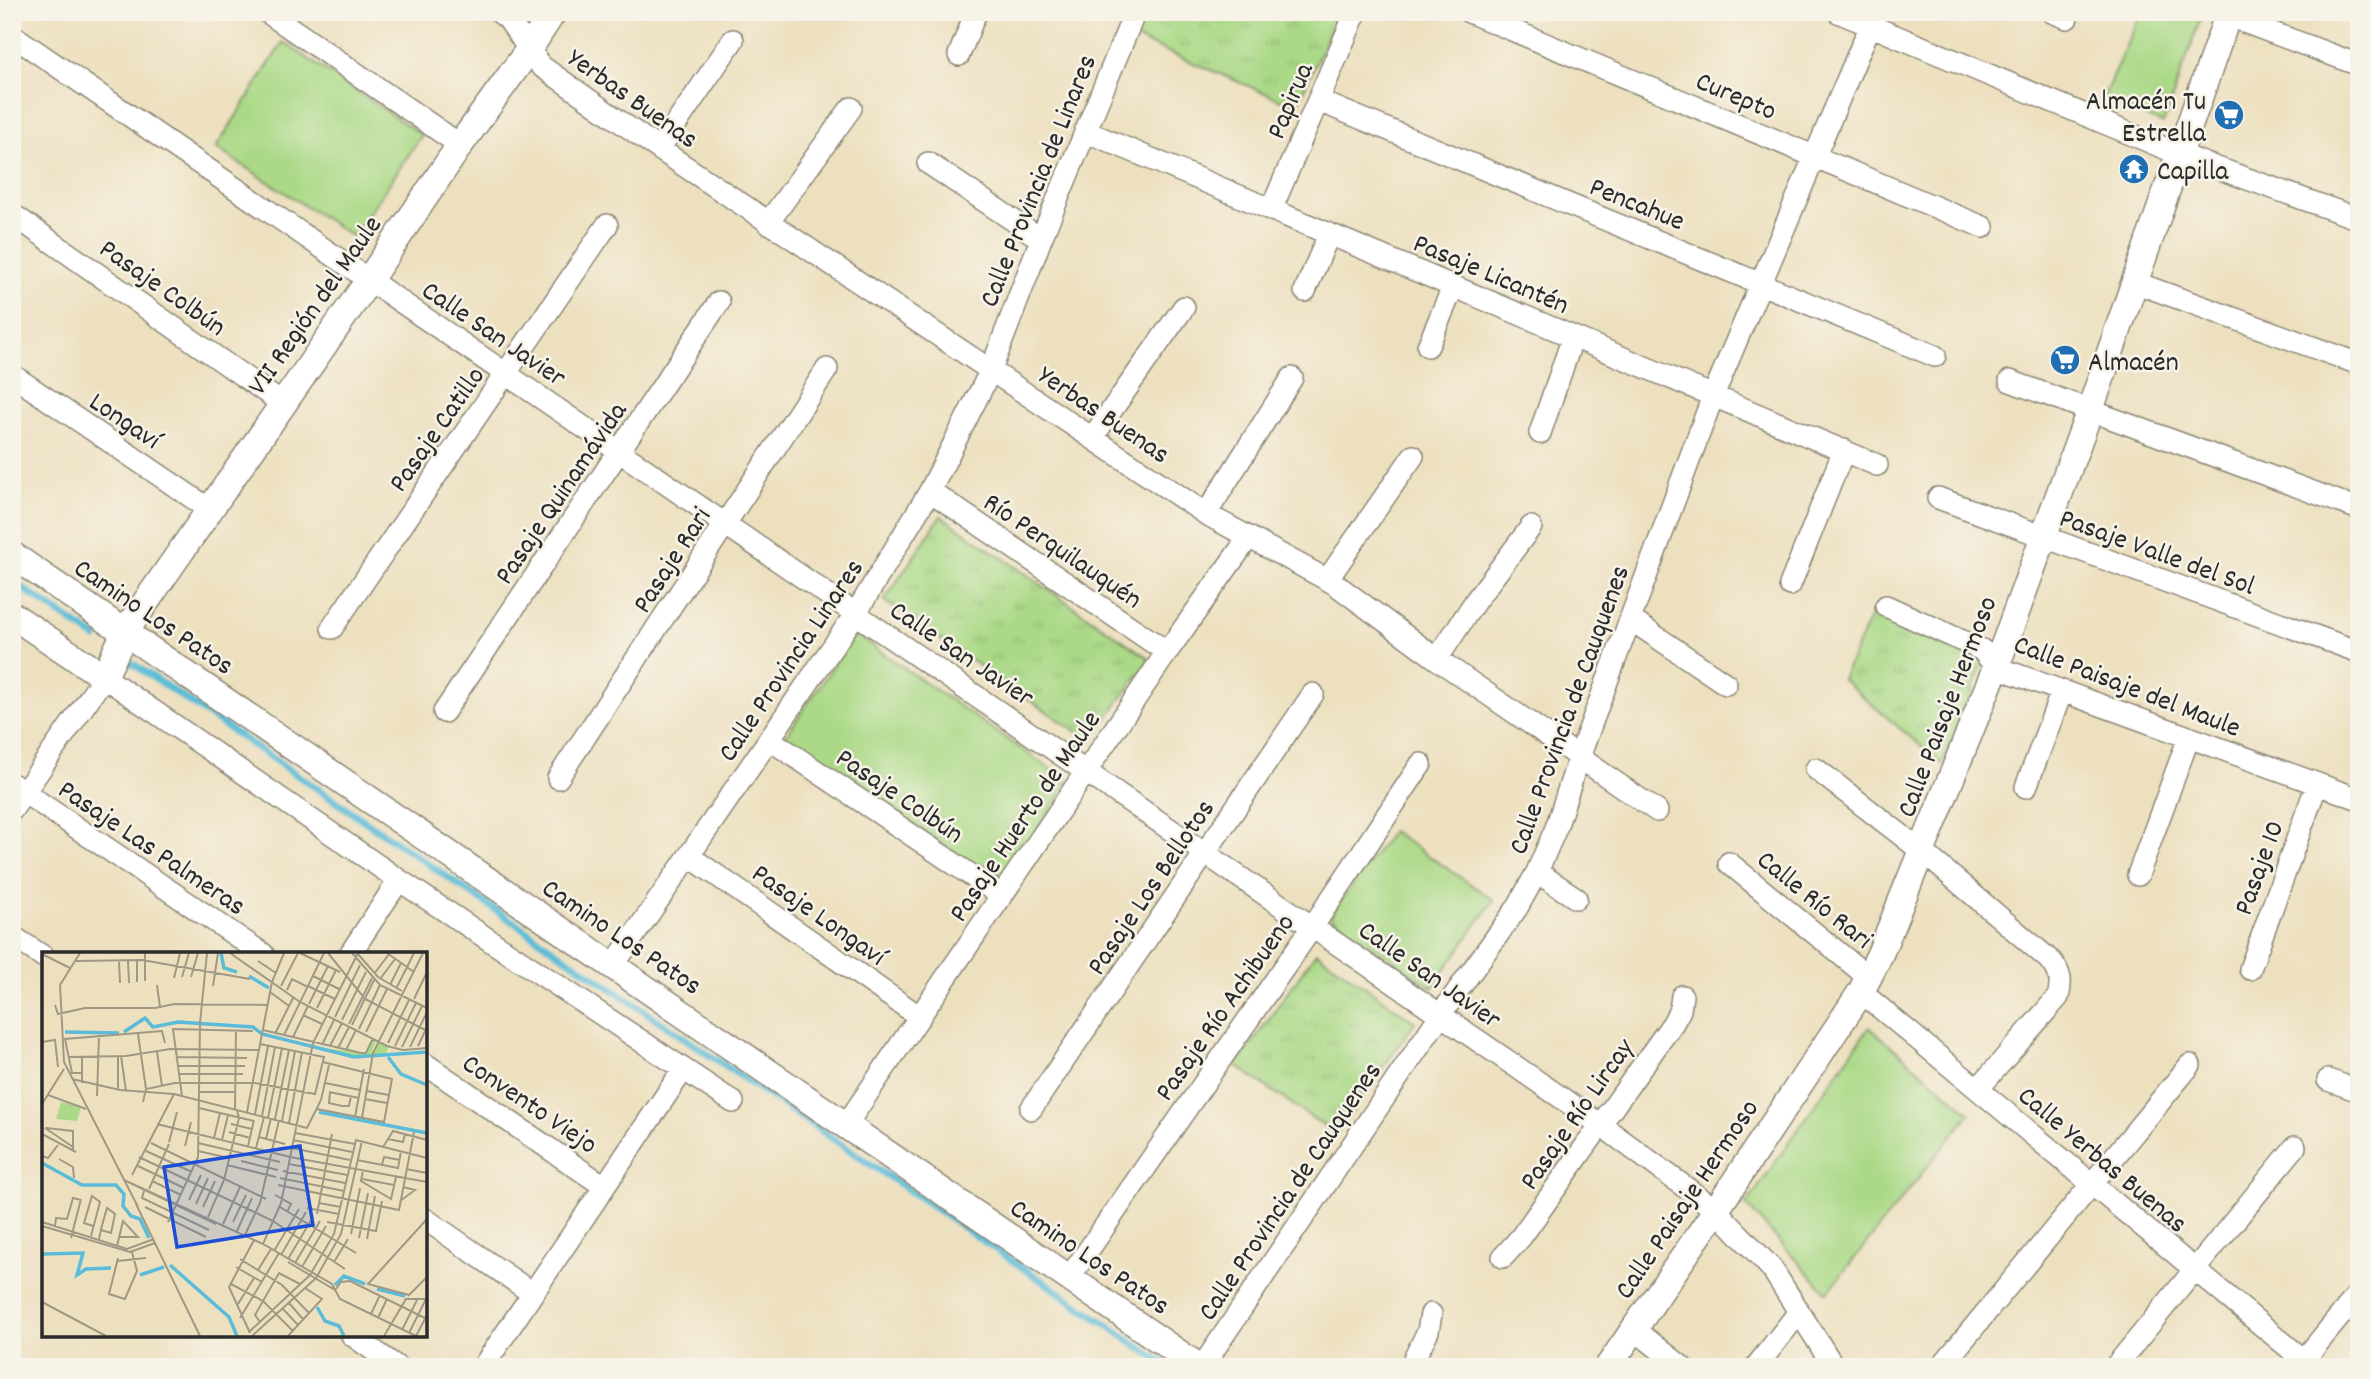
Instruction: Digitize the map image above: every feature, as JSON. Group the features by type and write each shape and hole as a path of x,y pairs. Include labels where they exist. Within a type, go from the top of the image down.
{"street":[{"path":"267,12 460,145"},
{"name":"Yerbas Buenas","path":"499,12 508,19 541,66 659,149 1206,514 1327,580 1657,811"},
{"name":"VII Región del Maule","path":"104,677 125,632 460,145 528,51 552,12"},
{"path":"959,55 976,12"},
{"name":"Papirua","path":"1271,210 1356,12"},
{"name":"Curepto","path":"1469,12 1983,227"},
{"path":"1838,12 1873,19 2180,155 2359,219"},
{"path":"2229,14 2359,65"},
{"name":"Calle Paisaje Hermoso","path":"1608,1367 1716,1210 1864,984 1894,925 1996,667 2090,410 2229,14"},
{"name":"Calle Provincia de Linares","path":"991,370 1085,131 1126,15"},
{"name":"Calle Provincia de Cauquenes","path":"1200,1367 1441,1014 1517,908 1537,872 1556,828 1579,757 1713,396 1873,19"},
{"name":"Calle San Javier","path":"12,35 1601,1125 1716,1210 1772,1269 1833,1367"},
{"path":"659,149 733,40"},
{"name":"Pencahue","path":"1319,101 1935,356"},
{"path":"768,223 851,108"},
{"name":"Pasaje Licantén","path":"1085,131 1877,466"},
{"path":"928,163 1041,239"},
{"name":"Pasaje Colbún","path":"12,214 283,404"},
{"name":"Pasaje Catillo","path":"332,628 607,225"},
{"path":"1305,291 1329,234"},
{"path":"2134,282 2359,364"},
{"path":"1428,346 1453,287"},
{"name":"Pasaje Quinamávida","path":"444,712 719,302"},
{"path":"1092,438 1184,307"},
{"path":"1540,433 1573,337"},
{"name":"Pasaje Rari","path":"558,778 827,369"},
{"name":"Calle Provincia Linares","path":"613,966 856,613 930,491 991,370"},
{"name":"Longaví","path":"12,375 209,509"},
{"path":"1206,514 1292,378"},
{"path":"2010,381 2359,509"},
{"path":"1790,585 1844,450"},
{"path":"1327,580 1413,456"},
{"name":"Río Perquilauquén","path":"930,491 1167,652"},
{"name":"Pasaje Valle del Sol","path":"1938,498 2359,652"},
{"path":"1437,659 1476,600 1531,527"},
{"name":"Pasaje Huerto de Maule","path":"846,1125 1167,652 1249,537"},
{"name":"Camino Los Patos","path":"12,555 1200,1367"},
{"name":"Calle Paisaje del Maule","path":"1886,606 1982,650 1996,667 2359,799"},
{"path":"12,615 400,880 733,1102"},
{"path":"1630,619 1726,684"},
{"path":"16,795 104,677"},
{"path":"2026,787 2062,691"},
{"name":"Pasaje Los Bellotos","path":"1031,1109 1313,694"},
{"path":"2138,875 2189,737"},
{"name":"Pasaje Colbún","path":"769,739 1002,897"},
{"name":"Pasaje Río Achibueno","path":"1069,1278 1313,926 1421,764"},
{"path":"1816,769 1923,852 2052,962 2062,978 2058,997 1978,1089"},
{"name":"Pasaje 10","path":"2250,969 2317,784"},
{"name":"Pasaje Las Palmeras","path":"16,795 260,952"},
{"name":"Pasaje Longaví","path":"689,856 920,1017"},
{"name":"Calle Río Rari","path":"1729,863 1864,984"},
{"path":"1537,872 1576,898"},
{"path":"351,952 400,880"},
{"path":"12,936 42,956"},
{"name":"Calle Yerbas Buenas","path":"1864,984 1978,1089 2304,1364"},
{"name":"Pasaje Río Lircay","path":"1503,1256 1521,1237 1673,1023 1682,996"},
{"name":"Convento Viejo","path":"427,1065 604,1186"},
{"path":"1941,1367 2190,1065"},
{"path":"483,1367 683,1070"},
{"path":"2328,1080 2359,1091"},
{"path":"2115,1367 2295,1147"},
{"path":"427,1221 532,1293"},
{"path":"2304,1364 2359,1293"},
{"path":"1756,1367 1799,1312"},
{"path":"1410,1367 1425,1338 1431,1314"},
{"path":"1634,1329 1682,1367"},
{"path":"355,1337 397,1367"}],"green space":[{"path":"1145,12 1339,12 1296,106 1134,38"},
{"path":"2141,12 2203,12 2163,124 2103,98"},
{"path":"283,42 422,135 353,237 216,148"},
{"path":"941,516 1150,659 1090,741 884,601"},
{"path":"1872,614 1984,661 1942,764 1842,679"},
{"path":"855,634 1069,782 1001,884 785,737"},
{"path":"1392,831 1494,900 1432,988 1330,916"},
{"path":"1316,952 1415,1022 1336,1134 1236,1066"},
{"path":"1869,1027 1970,1113 1827,1293 1746,1205"}],"waterway":[{"path":"12,581 96,638"},
{"path":"129,661 1169,1367"}],"place":[{"name":"Almacén Tu Estrella","path":"2229,115"},
{"name":"Capilla","path":"2134,169"},
{"name":"Almacén","path":"2065,360"}]}
